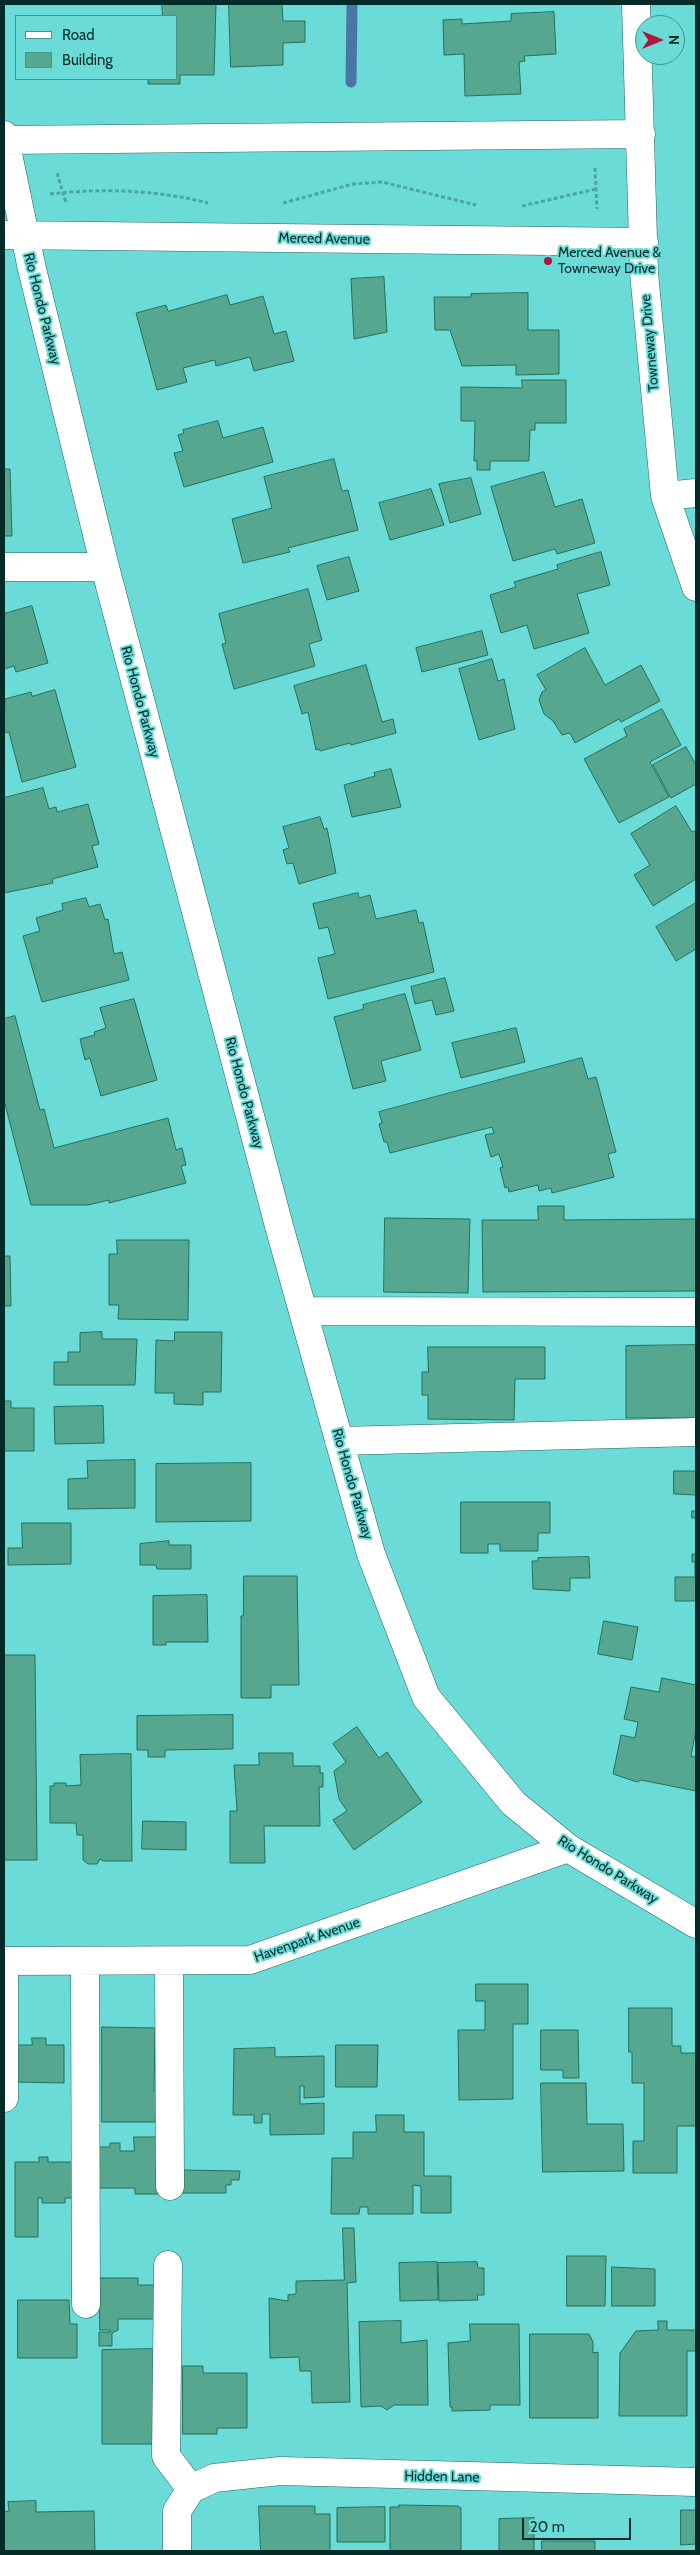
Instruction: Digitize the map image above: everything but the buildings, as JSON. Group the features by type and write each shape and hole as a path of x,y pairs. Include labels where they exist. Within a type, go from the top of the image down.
{"street":[{"name":"Towneway Drive","path":"636,4 644,273 665,496 696,587"},
{"path":"4,138 641,134"},
{"name":"Rio Hondo Parkway","path":"4,138 14,235 339,1441 371,1554 426,1697 513,1803 568,1848 696,1924"},
{"name":"Merced Avenue","path":"14,235 644,242"},
{"path":"665,496 696,494"},
{"path":"4,567 105,567"},
{"path":"304,1311 696,1312"},
{"path":"339,1441 696,1432"},
{"name":"Havenpark Avenue","path":"4,1961 250,1960 568,1848"},
{"path":"4,1961 4,2098"},
{"path":"85,1961 86,2304"},
{"path":"169,1961 170,2186"},
{"path":"168,2265 166,2456 191,2489 177,2512 177,2551"},
{"name":"Hidden Lane","path":"191,2489 214,2478 280,2471 696,2482"}],"path":[{"path":"595,165 597,214"},
{"path":"56,170 67,209"},
{"path":"276,204 353,184 382,182 484,206"},
{"path":"514,206 558,199 596,189"},
{"path":"47,195 140,192 185,197 213,204"}],"waterway":[{"path":"351,82 352,4"}],"place":[{"name":"Merced Avenue & Towneway Drive","path":"548,261"}]}
